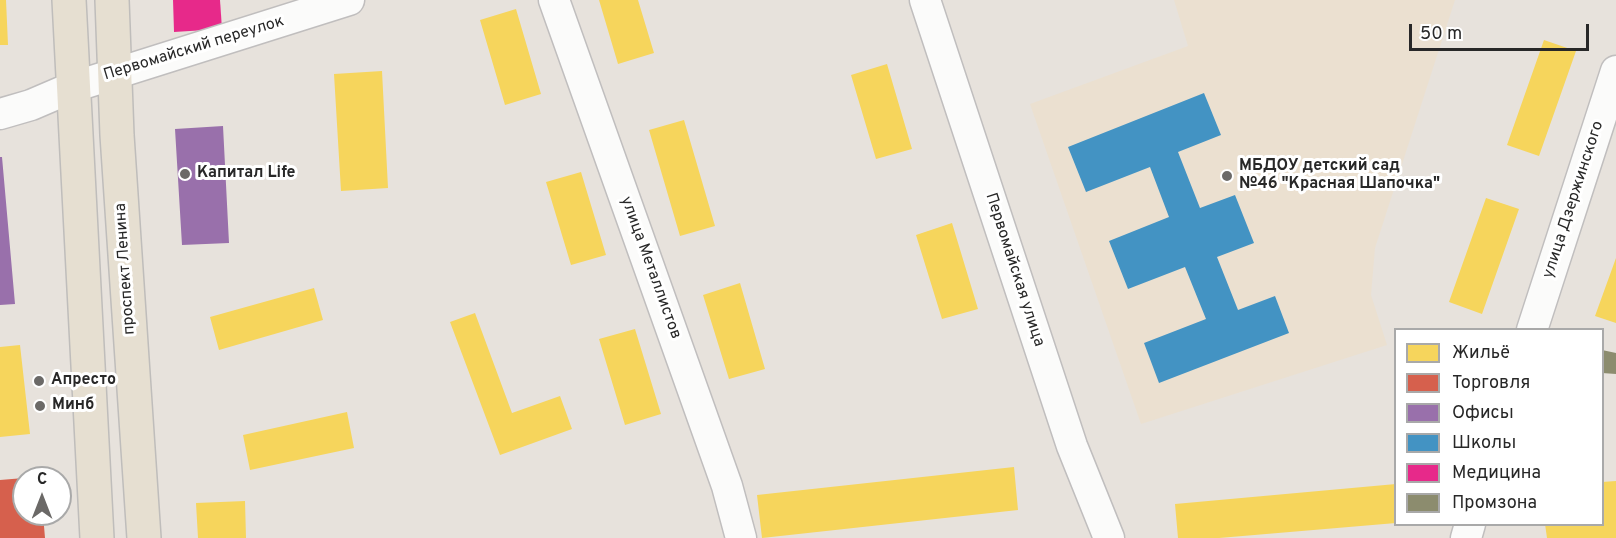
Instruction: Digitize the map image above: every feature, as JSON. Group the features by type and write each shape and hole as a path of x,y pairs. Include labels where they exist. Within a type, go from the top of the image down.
{"main road":[{"path":"69,0 97,538"},
{"name":"проспект Ленина","path":"112,0 117,135 144,538"}],"street":[{"name":"Первомайский переулок","path":"0,114 31,105 73,87 350,0"},
{"name":"улица Металлистов","path":"554,0 727,486 741,538"},
{"name":"Первомайская улица","path":"925,0 1072,446 1109,538"},
{"name":"улица Дзержинского","path":"1533,328 1616,70"}],"shaded area":[{"name":"МБДОУ детский сад №46 \"Красная Шапочка\"","path":"1174,0 1455,0 1375,248 1371,295 1387,345 1141,424 1030,104 1188,46"}],"building: Жильё":[{"path":"0,0 6,0 8,45 0,45"},
{"path":"599,0 638,0 654,53 618,64"},
{"path":"516,9 541,94 505,105 480,20"},
{"path":"1544,40 1576,51 1539,156 1507,145"},
{"path":"887,64 912,149 876,159 851,75"},
{"path":"382,71 388,188 341,191 334,74"},
{"path":"684,120 715,226 680,236 649,130"},
{"path":"581,172 606,255 571,265 546,182"},
{"path":"1486,198 1519,209 1482,314 1449,302"},
{"path":"952,223 978,309 942,319 916,235"},
{"path":"1616,258 1616,323 1595,316"},
{"path":"740,283 765,369 729,379 703,295"},
{"path":"314,288 323,320 219,350 210,317"},
{"path":"475,313 512,413 560,396 572,429 500,455 450,322"},
{"path":"635,329 661,414 625,425 599,339"},
{"path":"20,345 30,434 0,437 0,347"},
{"path":"347,412 354,448 250,470 243,435"},
{"path":"1014,467 1018,510 762,538 757,495"},
{"path":"1616,481 1616,538 1547,538 1545,526 1604,526 1604,482"},
{"path":"1394,484 1394,523 1219,538 1178,538 1175,504"},
{"path":"245,501 246,538 198,538 196,503"}],"building: Торговля":[{"path":"12,479 12,526 44,526 45,538 0,538 0,480"}],"building: Офисы":[{"path":"223,126 229,243 182,245 175,129"},
{"path":"0,157 2,157 15,304 0,305"}],"building: Школы":[{"path":"1204,93 1221,135 1178,152 1200,208 1235,195 1254,243 1217,257 1238,310 1275,296 1289,333 1159,383 1144,343 1206,319 1185,267 1128,289 1109,241 1169,217 1150,167 1086,192 1068,147"}],"building: Медицина":[{"path":"173,0 220,0 222,29 174,32"}],"building: Промзона":[{"path":"1604,350 1616,353 1616,374 1604,373"}],"place":[{"name":"Капитал Life","path":"185,174"},
{"name":"МБДОУ детский сад №46 \"Красная Шапочка\"","path":"1227,176"},
{"name":"Апресто","path":"39,381"},
{"name":"Минб","path":"40,406"}]}
